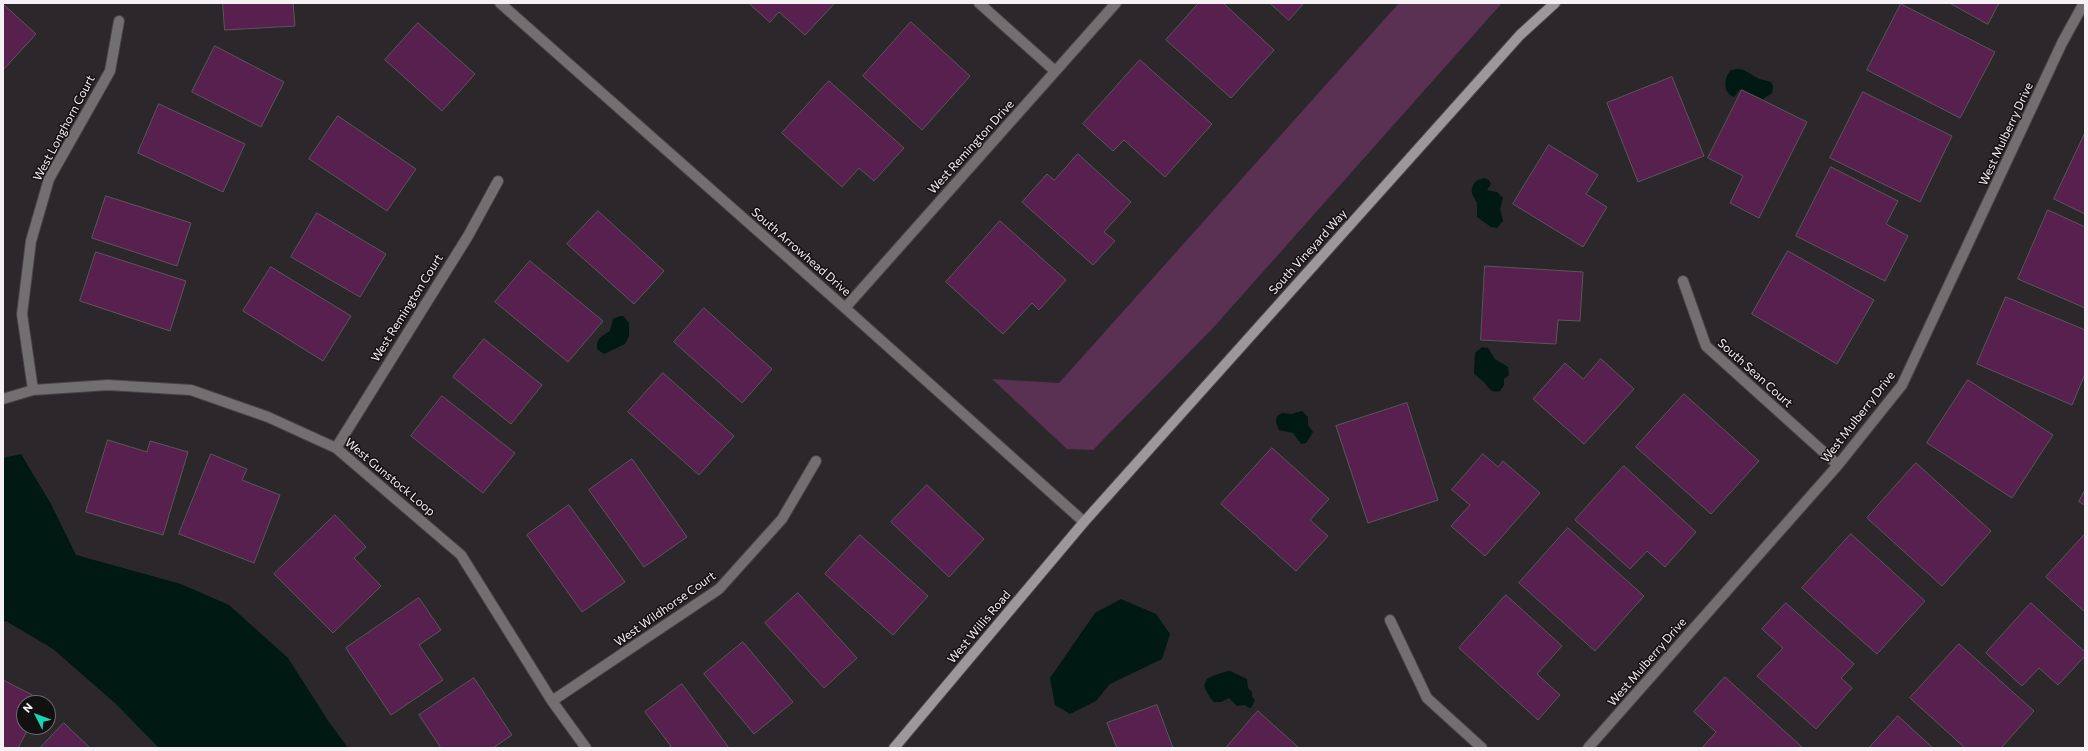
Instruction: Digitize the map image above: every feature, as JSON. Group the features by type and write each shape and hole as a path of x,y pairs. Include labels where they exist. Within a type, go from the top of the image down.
{"street":[{"name":"South Arrowhead Drive","path":"500,3 1084,522"},
{"path":"979,3 1055,71"},
{"name":"West Remington Drive","path":"845,308 1116,3"},
{"name":"South Vineyard Way","path":"1084,522 1520,35 1555,3"},
{"name":"West Mulberry Drive","path":"1588,748 1838,465 1902,386 2062,43 2084,3"},
{"name":"West Longhorn Court","path":"33,390 22,314 31,241 48,179 110,71 119,21"},
{"name":"West Remington Court","path":"336,448 468,236 498,181"},
{"name":"South Sean Court","path":"1682,281 1706,346 1838,465"},
{"name":"West Gunstock Loop","path":"3,399 33,390 108,385 191,390 268,417 336,448 461,555 552,701 586,748"},
{"name":"West Wildhorse Court","path":"552,701 719,589 782,520 816,461"},
{"name":"West Willis Road","path":"894,748 1084,522"},
{"path":"1390,620 1427,698 1482,748"}],"shaded area":[{"path":"1399,3 1502,3 1213,328 1093,450 1067,449 992,379 1059,383"},
{"path":"1731,70 1744,70 1759,79 1771,82 1773,86 1772,93 1763,99 1740,89 1734,97 1730,95 1727,92 1725,85 1727,77"},
{"path":"1484,178 1489,180 1491,184 1487,190 1497,192 1503,198 1500,209 1503,221 1497,228 1491,227 1477,217 1477,203 1472,193 1472,188 1476,181"},
{"path":"623,316 629,323 629,336 625,344 604,354 597,349 597,342 604,334 610,331 613,319"},
{"path":"1482,347 1488,348 1495,359 1508,367 1509,375 1504,379 1504,385 1500,391 1490,390 1474,373 1475,353"},
{"path":"1302,411 1308,417 1308,425 1313,432 1306,443 1301,444 1293,433 1279,430 1276,422 1277,416 1282,413 1291,414"},
{"path":"21,454 51,504 76,555 181,584 229,605 288,658 329,722 348,748 159,748 116,704 53,649 6,621 3,622 3,458"},
{"path":"1121,599 1156,614 1170,634 1162,659 1110,684 1096,701 1070,714 1055,705 1050,678 1095,613"},
{"path":"1230,671 1247,679 1248,688 1252,692 1252,697 1255,700 1251,708 1245,705 1237,706 1229,698 1221,702 1214,702 1210,698 1204,686 1207,679 1211,676"}],"building":[{"path":"223,3 293,3 295,26 225,30"},
{"path":"749,3 835,3 805,35 779,12 770,22"},
{"path":"1199,3 1223,3 1274,50 1231,98 1166,40"},
{"path":"1270,3 1304,3 1289,20"},
{"path":"1950,3 1999,3 1988,24"},
{"path":"3,4 36,34 3,70"},
{"path":"1901,4 1995,52 1960,118 1867,70"},
{"path":"911,22 970,76 922,130 863,76"},
{"path":"418,23 475,74 442,111 385,60"},
{"path":"215,46 284,82 261,127 192,92"},
{"path":"1140,60 1212,124 1165,177 1124,140 1113,151 1083,124"},
{"path":"1672,77 1704,156 1638,182 1607,103"},
{"path":"829,81 904,148 874,181 859,168 842,187 782,133"},
{"path":"1742,90 1807,122 1759,218 1730,203 1743,176 1708,158"},
{"path":"1863,92 1952,136 1920,202 1830,158"},
{"path":"159,104 245,144 223,192 138,153"},
{"path":"338,116 416,169 387,211 309,159"},
{"path":"2085,133 2085,214 2054,199"},
{"path":"1549,145 1598,175 1586,194 1607,207 1583,247 1513,204"},
{"path":"1078,154 1131,202 1104,232 1115,241 1093,265 1022,202 1047,174 1054,180"},
{"path":"1831,167 1898,201 1886,224 1908,236 1885,281 1796,236"},
{"path":"106,196 191,223 177,266 92,238"},
{"path":"2048,210 2085,227 2085,308 2018,279"},
{"path":"598,211 664,271 634,304 567,244"},
{"path":"317,213 386,254 360,297 291,257"},
{"path":"1000,221 1066,280 1039,310 1032,303 1003,334 946,282"},
{"path":"1788,251 1874,300 1837,364 1752,314"},
{"path":"96,252 186,281 170,331 80,301"},
{"path":"530,261 603,321 568,362 495,302"},
{"path":"1485,266 1583,272 1580,321 1558,320 1556,344 1481,340"},
{"path":"271,267 351,316 323,361 243,311"},
{"path":"2006,297 2085,330 2085,374 2072,405 1977,364"},
{"path":"704,308 772,369 742,403 674,342"},
{"path":"484,339 542,385 511,424 453,377"},
{"path":"1601,359 1634,389 1584,444 1533,399 1565,363 1583,379"},
{"path":"663,373 734,436 699,475 628,412"},
{"path":"1968,380 2053,435 2012,498 1927,443"},
{"path":"1684,394 1759,461 1711,514 1636,447"},
{"path":"442,396 515,453 483,493 411,436"},
{"path":"1407,403 1438,500 1368,523 1336,426"},
{"path":"108,440 147,452 150,441 188,452 163,535 86,512"},
{"path":"1272,448 1329,499 1310,520 1328,536 1296,571 1221,504"},
{"path":"211,454 247,469 242,480 280,495 254,563 179,534"},
{"path":"1483,454 1498,467 1503,461 1540,493 1485,556 1451,526 1470,505 1452,490"},
{"path":"632,459 687,537 644,567 589,490"},
{"path":"1916,463 1991,531 1942,586 1867,518"},
{"path":"1624,466 1696,532 1665,567 1647,551 1630,569 1575,520"},
{"path":"927,485 984,539 949,577 891,522"},
{"path":"2085,490 2085,505 2079,502"},
{"path":"569,505 625,582 582,612 527,535"},
{"path":"335,515 366,547 354,558 381,586 333,633 274,574"},
{"path":"1568,528 1644,596 1595,651 1519,583"},
{"path":"1851,534 1925,601 1877,654 1802,588"},
{"path":"2085,534 2085,612 2046,577"},
{"path":"860,535 928,596 893,635 825,574"},
{"path":"798,593 857,658 824,688 765,623"},
{"path":"1506,595 1562,646 1537,674 1560,695 1538,720 1459,648"},
{"path":"419,598 441,630 419,645 443,680 391,715 346,648"},
{"path":"1786,603 1854,664 1841,678 1852,688 1816,729 1757,676 1783,648 1762,629"},
{"path":"2031,603 2085,652 2085,656 2058,685 2039,668 2022,686 1986,653"},
{"path":"743,642 793,702 754,734 704,674"},
{"path":"1959,644 2034,711 2001,748 1965,748 1910,698"},
{"path":"1725,677 1803,748 1702,748 1716,732 1694,712"},
{"path":"474,678 512,735 493,748 441,748 419,715"},
{"path":"3,680 32,695 16,695 16,735 25,735 18,748 3,748"},
{"path":"682,684 729,748 668,748 671,746 645,712"},
{"path":"1157,705 1173,748 1117,748 1107,723"},
{"path":"1258,711 1299,748 1226,748"},
{"path":"1898,716 1933,748 1869,748"},
{"path":"64,723 90,748 40,748 52,735 56,735 56,731"}]}
